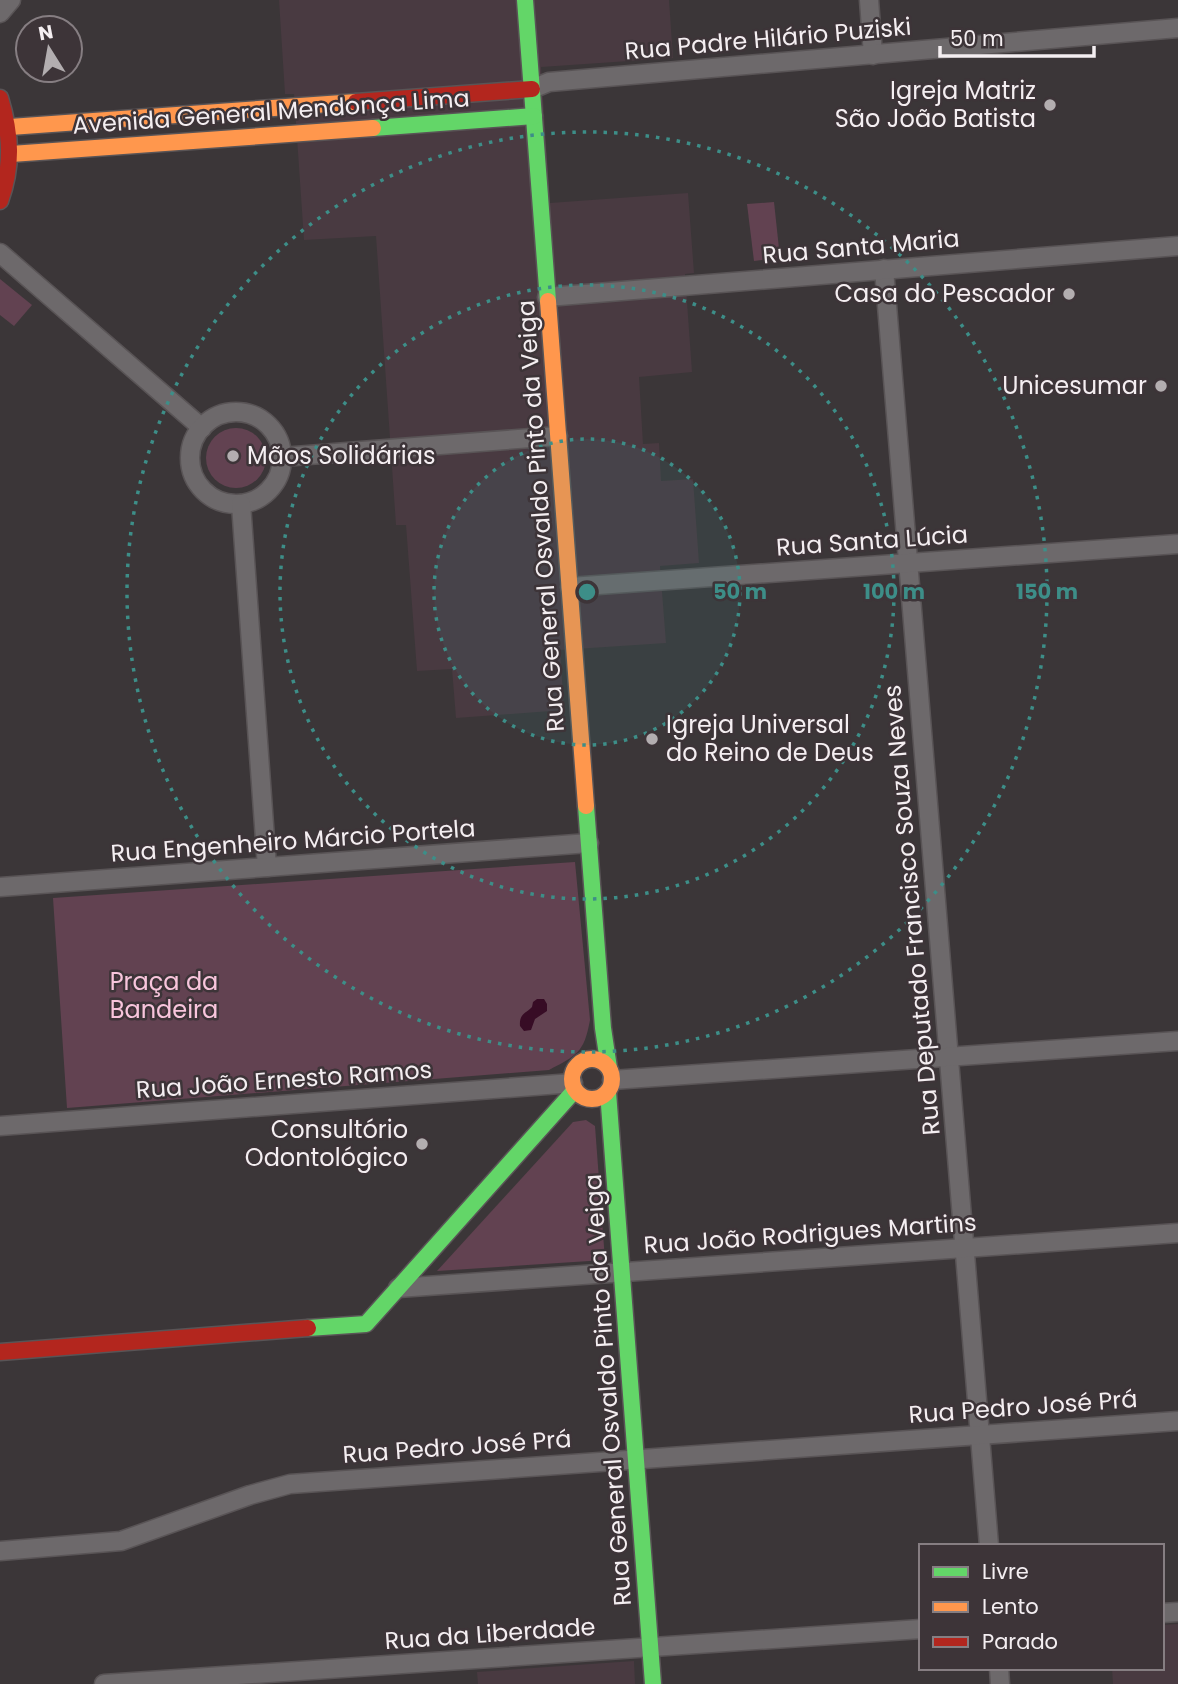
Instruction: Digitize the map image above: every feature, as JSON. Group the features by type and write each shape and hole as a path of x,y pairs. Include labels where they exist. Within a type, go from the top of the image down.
{"street":[{"path":"0,13 11,0"},
{"name":"Rua General Osvaldo Pinto da Veiga","path":"525,0 603,1028 610,1080 653,1684"},
{"path":"869,0 873,55"},
{"name":"Rua Padre Hilário Puziski","path":"531,89 549,82 1178,28"},
{"name":"Avenida General Mendonça Lima","path":"10,127 531,89"},
{"path":"0,98 10,127 12,154 8,180 0,201"},
{"name":"Avenida General Mendonça Lima","path":"12,154 534,116"},
{"name":"Rua Santa Maria","path":"547,297 1178,246"},
{"path":"0,253 202,428"},
{"name":"Rua Deputado Francisco Souza Neves","path":"884,270 989,1544"},
{"path":"225,414 253,415 264,422 274,432 282,457 279,475 270,489 257,499 241,504 214,499 203,491 190,466 194,439 212,419 225,414"},
{"path":"282,457 558,436"},
{"path":"241,504 267,867"},
{"name":"Rua Santa Lúcia","path":"570,587 1178,544"},
{"name":"Rua Engenheiro Márcio Portela","path":"0,887 589,843"},
{"path":"603,1028 572,1075 574,1087 582,1097 592,1099 601,1098 610,1080"},
{"path":"610,1080 1178,1041"},
{"path":"582,1062 592,1059 602,1062 610,1080"},
{"path":"0,1352 366,1324 574,1087"},
{"name":"Rua João Ernesto Ramos","path":"0,1126 574,1087"},
{"name":"Rua João Rodrigues Martins","path":"398,1288 1178,1233"},
{"name":"Rua Pedro José Prá","path":"0,1551 121,1541 290,1484 1178,1420"},
{"name":"Rua da Liberdade","path":"104,1684 325,1677 650,1647 919,1629"}],"shaded area":[{"path":"279,0 669,0 673,58 541,67 550,203 688,193 694,273 685,274 692,372 639,377 643,444 659,443 661,481 693,479 699,563 660,566 666,643 560,650 564,710 456,718 452,669 417,671 406,525 396,525 376,236 304,240 294,94 285,94"},
{"path":"537,999 544,999 547,1011 535,1019 531,1030 524,1031 520,1026 520,1019"},
{"path":"1178,1624 1178,1684 1113,1684 1112,1670 1164,1670 1164,1625"},
{"path":"634,1661 635,1684 478,1684 477,1672"}],"green space":[{"path":"774,202 780,258 754,261 747,204"},
{"path":"0,279 32,305 14,326 0,315"},
{"path":"230,428 242,428 261,441 266,458 264,470 253,483 242,488 230,488 211,475 206,464 206,452 219,433"},
{"name":"Praça da Bandeira","path":"575,862 590,1020 585,1040 578,1052 549,1070 67,1108 53,898"},
{"path":"586,1120 595,1126 605,1260 437,1271 573,1122"}],"traffic: fast":[{"path":"525,0 548,301"},
{"path":"373,128 534,116"},
{"path":"586,806 603,1028 609,1068"},
{"path":"308,1328 366,1324 575,1090"},
{"path":"608,1092 653,1684"}],"traffic: slow":[{"path":"10,127 356,102"},
{"path":"11,154 373,128"},
{"path":"548,301 586,806"},
{"path":"592,1059 606,1065 612,1079 606,1093 592,1099 578,1093 572,1079 578,1065 592,1059"}],"traffic: jam":[{"path":"356,102 532,89"},
{"path":"0,98 9,150 7,175 0,201"},
{"path":"0,1352 308,1328"}],"place":[{"name":"Igreja Matriz São João Batista","path":"1050,105"},
{"name":"Casa do Pescador","path":"1069,294"},
{"name":"Unicesumar","path":"1161,386"},
{"name":"Mãos Solidárias","path":"233,456"},
{"name":"Igreja Universal do Reino de Deus","path":"652,739"},
{"name":"Consultório Odontológico","path":"422,1144"}]}
